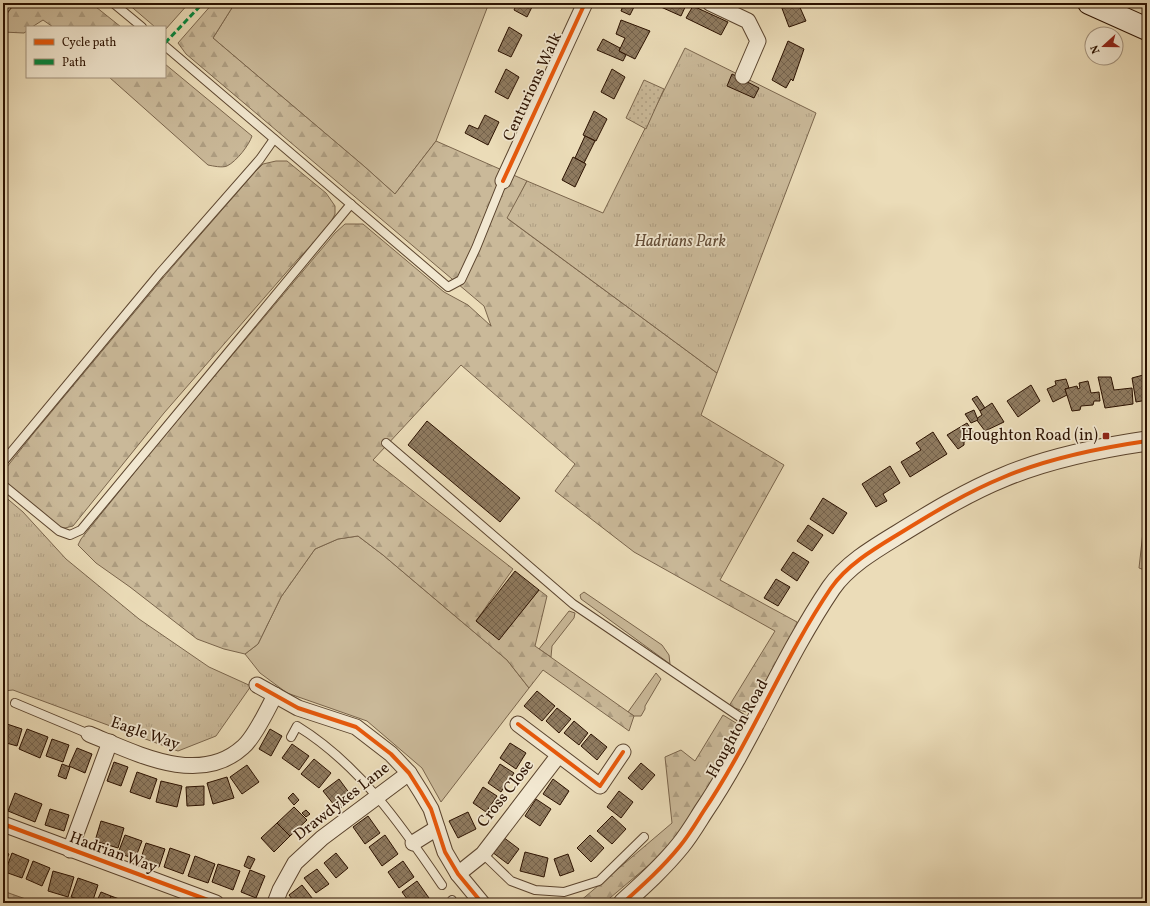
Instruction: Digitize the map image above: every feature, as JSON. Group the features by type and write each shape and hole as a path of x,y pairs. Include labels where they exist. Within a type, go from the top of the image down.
{"main road":[{"path":"1089,3 1147,29"}],"street":[{"name":"Centurions Walk","path":"504,181 585,3"},
{"path":"710,3 748,21 758,40 743,76"},
{"name":"Houghton Road","path":"623,903 651,878 681,845 725,780 753,726 832,586 868,553 918,522 1005,476 1048,461 1104,448 1147,441"},
{"path":"257,685 298,708 356,727 391,754 409,773 431,809 445,852 458,874 482,903"},
{"name":"Eagle Way","path":"89,734 172,765 202,766 227,759 244,746 274,695"},
{"path":"518,724 558,756 600,786 623,752"},
{"path":"70,850 110,742"},
{"name":"Cross Close","path":"458,874 483,854 558,756"},
{"name":"Drawdykes Lane","path":"275,903 280,890 295,863 322,838 409,773"},
{"name":"Hadrian Way","path":"3,824 216,903"},
{"path":"413,843 437,828"}],"lane":[{"path":"3,11 9,3"},
{"path":"113,3 141,26"},
{"path":"166,47 448,287 461,280 504,181"},
{"path":"3,462 160,273 260,159 274,139"},
{"path":"3,485 59,532 70,534 81,530 351,204"},
{"path":"386,443 573,604 753,726"},
{"path":"15,702 89,734"},
{"path":"291,737 297,726 316,738 335,753 377,797 413,843 442,885"},
{"name":"Cross Close","path":"483,854 511,881 535,890 564,892 600,881 644,837"}],"green space":[{"path":"15,3 91,3 120,26 52,26 43,20 34,26 26,26 26,32 24,33 3,32 3,19"},
{"path":"127,3 189,3 166,29 166,26 154,26"},
{"path":"213,3 235,3 213,38 395,194 436,141 527,181 508,219 717,373 701,415 784,465 720,580 797,622 799,632 746,712 729,706 775,631 634,552 555,491 575,464 461,365 373,460 513,569 476,621 499,639 539,590 547,596 535,646 634,716 629,731 543,670 529,688 507,660 383,555 358,536 338,539 315,549 281,597 258,644 245,654 224,649 197,639 130,587 96,563 78,545 81,539 155,447 335,233 345,224 363,224 444,292 468,305 491,326 484,306 186,54 178,43"},
{"path":"235,3 489,3 436,141 395,194 213,38"},
{"name":"Hadrians Park","path":"685,48 816,113 717,373 507,218 527,181 603,213"},
{"path":"166,65 252,136 242,152 231,164 223,167 208,165 110,78 166,78"},
{"path":"644,80 664,89 646,129 626,118"},
{"path":"276,161 287,161 326,193 335,206 335,214 328,228 298,259 164,413 73,526 65,528 56,526 8,485 4,480 5,470 33,434 168,272 255,172 263,164"},
{"path":"3,495 23,512 66,559 139,619 209,667 251,686 216,736 178,751 13,690 3,691"},
{"path":"1147,496 1147,571 1139,568"},
{"path":"358,536 383,555 507,660 529,688 441,802 422,768 367,721 287,693 260,673 245,654 258,644 281,597 315,549 338,539"},
{"path":"584,592 662,645 669,655 670,664 581,599 580,595"},
{"path":"569,611 575,613 574,618 552,646 551,657 539,649"},
{"path":"656,673 661,679 645,706 641,716 634,716 628,712"},
{"path":"723,715 736,723 739,737 725,763 668,849 604,903 557,903 558,900 579,902 672,823 665,757 681,750 695,761"},
{"path":"3,891 37,903 3,903"}],"building":[{"path":"517,3 534,3 527,17 514,10"},
{"path":"624,3 636,3 630,15 621,11"},
{"path":"652,3 687,3 681,16"},
{"path":"780,3 798,3 806,21 789,27"},
{"path":"693,6 728,22 721,35 686,18"},
{"path":"621,20 650,31 635,59 619,51 625,38 616,34"},
{"path":"509,27 522,35 511,57 498,51"},
{"path":"603,39 620,48 619,51 626,55 623,61 597,50"},
{"path":"788,41 804,49 793,81 791,79 786,88 772,80"},
{"path":"506,69 519,77 508,99 495,92"},
{"path":"612,69 625,77 614,99 601,92"},
{"path":"732,74 759,88 754,98 727,86"},
{"path":"594,111 607,119 596,141 583,135"},
{"path":"485,115 499,122 488,145 465,133 469,125 478,129"},
{"path":"585,136 595,141 584,163 575,158"},
{"path":"573,157 586,164 575,187 562,180"},
{"path":"1147,374 1147,400 1136,402 1132,378"},
{"path":"1098,377 1111,377 1114,390 1132,388 1133,404 1105,408"},
{"path":"1066,379 1069,388 1065,389 1067,395 1053,402 1047,389 1056,385 1055,381"},
{"path":"1088,381 1091,393 1099,392 1100,401 1094,401 1093,405 1081,406 1080,410 1072,411 1065,389 1077,386 1078,389 1080,388 1079,383"},
{"path":"1031,385 1040,401 1018,417 1007,401"},
{"path":"977,396 985,408 980,411 972,399"},
{"path":"992,403 1004,422 985,431 976,419 982,415 980,411"},
{"path":"974,410 978,420 971,423 965,414"},
{"path":"427,421 520,498 500,522 408,445"},
{"path":"967,423 975,435 964,442 964,445 958,449 947,435"},
{"path":"933,432 947,454 910,477 901,462 921,450 916,443"},
{"path":"890,466 900,483 883,494 887,501 876,507 862,484"},
{"path":"823,498 847,513 833,534 810,519"},
{"path":"808,525 823,535 812,551 797,541"},
{"path":"793,552 809,562 797,581 781,570"},
{"path":"515,571 539,590 499,640 476,621"},
{"path":"776,579 790,587 778,606 764,598"},
{"path":"537,691 555,706 542,721 524,706"},
{"path":"557,708 571,719 559,733 546,721"},
{"path":"574,721 588,733 579,745 564,733"},
{"path":"4,723 22,729 17,746 3,742"},
{"path":"27,729 48,737 40,758 19,749"},
{"path":"270,729 282,736 271,756 259,749"},
{"path":"591,734 607,747 597,760 581,746"},
{"path":"52,739 69,745 63,762 46,756"},
{"path":"510,743 526,753 516,769 500,758"},
{"path":"292,744 309,756 299,770 282,758"},
{"path":"77,748 92,754 85,773 69,766"},
{"path":"314,759 331,773 319,788 301,774"},
{"path":"114,762 128,767 121,786 107,781"},
{"path":"641,763 655,775 642,790 628,778"},
{"path":"62,764 70,767 66,779 58,776"},
{"path":"500,764 514,773 501,792 488,783"},
{"path":"247,765 259,782 242,794 230,777"},
{"path":"137,772 157,779 150,799 130,792"},
{"path":"227,777 234,798 213,804 207,783"},
{"path":"339,779 353,798 338,810 323,791"},
{"path":"553,779 569,791 560,805 543,794"},
{"path":"161,781 182,786 177,807 156,802"},
{"path":"204,786 204,805 187,806 186,787"},
{"path":"483,787 497,796 486,812 473,803"},
{"path":"619,791 633,802 621,818 607,807"},
{"path":"15,793 42,804 35,822 8,811"},
{"path":"293,793 299,800 294,805 288,798"},
{"path":"536,799 551,809 540,826 525,816"},
{"path":"294,807 307,820 290,836 277,823"},
{"path":"50,809 69,815 64,831 45,825"},
{"path":"306,810 310,814 306,817 302,813"},
{"path":"468,812 476,829 458,838 449,821"},
{"path":"368,816 380,833 365,844 353,827"},
{"path":"612,816 626,829 612,844 597,831"},
{"path":"101,821 124,828 118,848 95,841"},
{"path":"277,823 290,836 274,852 261,838"},
{"path":"125,835 142,841 135,859 118,853"},
{"path":"385,835 398,854 382,866 369,847"},
{"path":"590,835 604,848 591,862 577,848"},
{"path":"503,837 519,849 508,864 492,852"},
{"path":"146,843 165,849 159,867 140,861"},
{"path":"170,848 190,855 183,874 164,867"},
{"path":"3,851 9,854 3,867"},
{"path":"525,852 548,858 544,877 520,871"},
{"path":"12,853 29,860 22,878 5,872"},
{"path":"336,853 348,868 336,878 324,863"},
{"path":"568,854 574,871 560,876 554,859"},
{"path":"195,856 215,864 208,883 188,876"},
{"path":"248,856 255,859 250,869 244,866"},
{"path":"33,861 50,868 42,886 26,879"},
{"path":"403,861 414,877 399,888 388,872"},
{"path":"218,864 240,871 233,890 212,882"},
{"path":"317,869 329,884 316,893 304,878"},
{"path":"250,870 265,876 256,898 241,892"},
{"path":"53,871 74,877 68,897 48,891"},
{"path":"78,878 98,885 92,903 71,897"},
{"path":"417,881 429,898 422,903 410,903 402,892"},
{"path":"302,885 316,903 295,903 289,895"},
{"path":"101,892 111,896 108,903 96,903"},
{"path":"111,896 122,900 120,903 108,903"}],"marked path":[{"path":"166,42 203,3"}],"cycle path":[{"path":"503,181 585,3"},
{"path":"623,903 667,861 689,833 720,785 814,615 831,588 845,572 861,558 879,546 936,511 976,489 1021,470 1056,459 1074,454 1147,441"},
{"path":"257,685 298,708 356,727 391,754 409,773 421,792 431,809 445,852 458,874 482,903"},
{"path":"518,724 600,786 623,752"},
{"path":"3,824 216,903"}],"place":[{"name":"Houghton Road (in)","path":"1106,436"}]}
